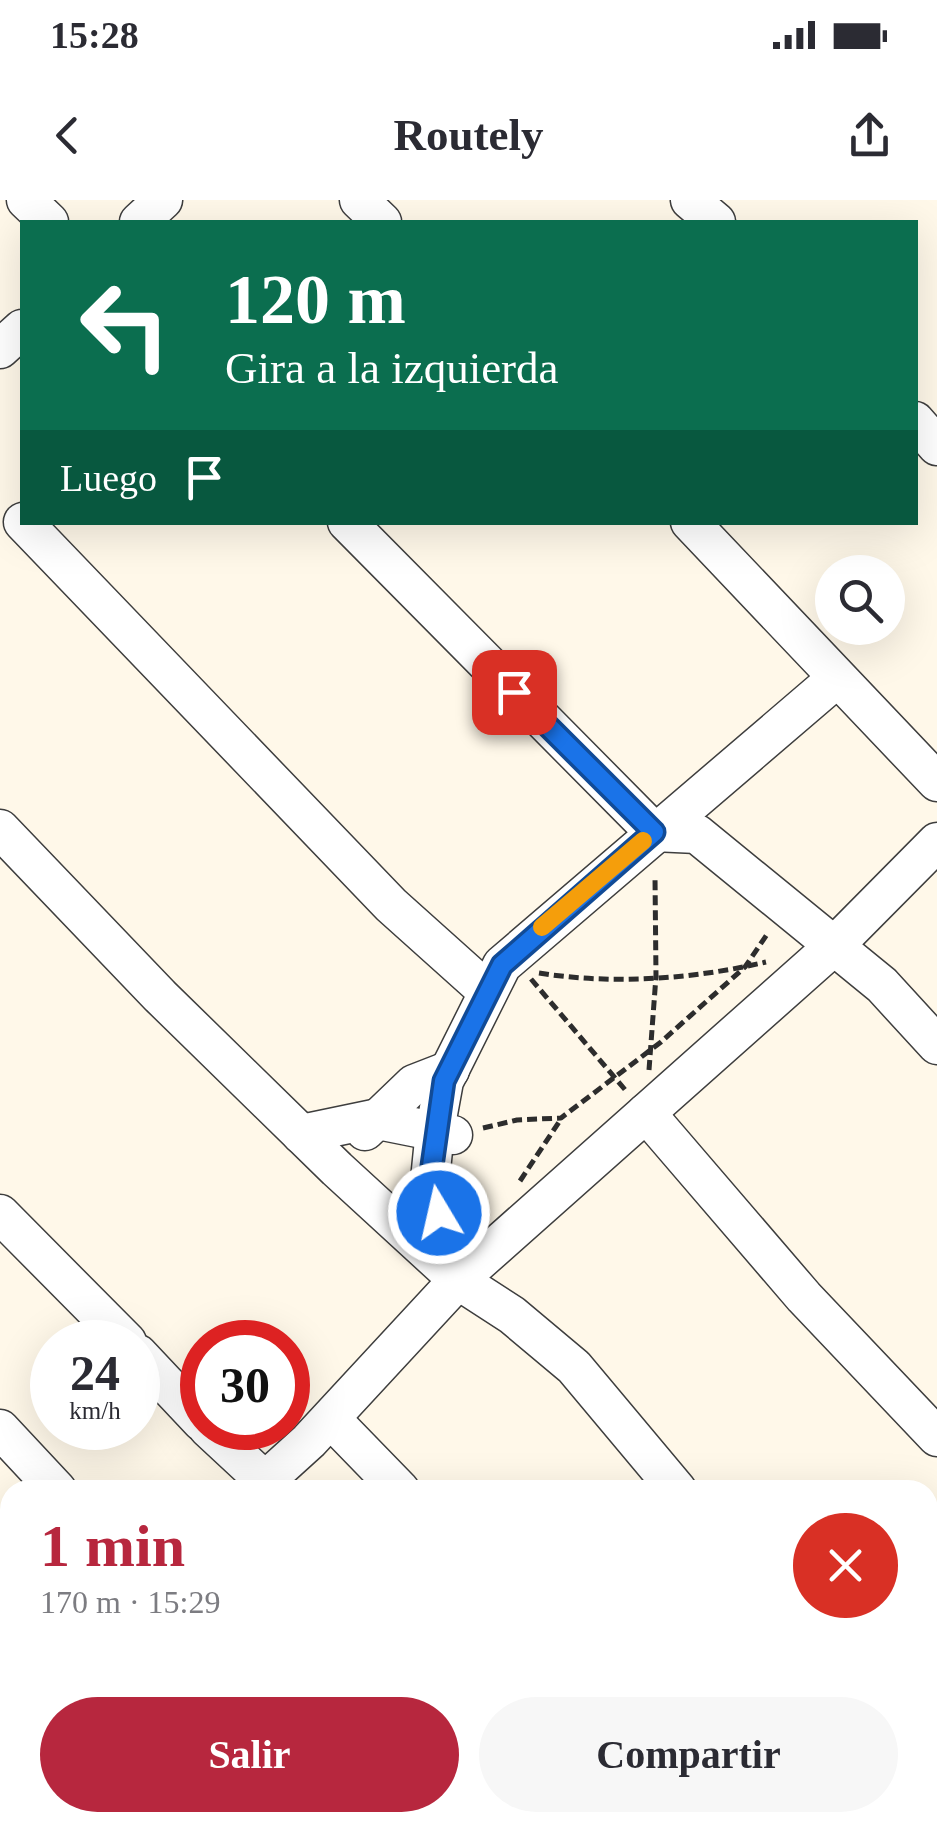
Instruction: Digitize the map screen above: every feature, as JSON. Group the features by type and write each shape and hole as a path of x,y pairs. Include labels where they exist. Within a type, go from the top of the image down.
{"street":[{"path":"26,200 47,220"},
{"path":"140,220 163,200"},
{"path":"359,200 380,220"},
{"path":"690,200 714,220"},
{"path":"0,350 20,331"},
{"path":"918,424 937,446"},
{"path":"0,499 20,519"},
{"path":"26,525 391,905 488,992"},
{"path":"350,525 654,832 697,834 882,985 937,1045"},
{"path":"693,525 937,782"},
{"path":"458,1280 430,1180 444,1133 450,1070 510,955 836,680"},
{"path":"0,829 160,996 337,1169 458,1280 512,1315 574,1367 669,1480"},
{"path":"266,1480 330,1419 458,1280 835,945 937,842"},
{"path":"337,1169 373,1120 414,1084 450,1070"},
{"path":"646,1114 804,1297 937,1437"},
{"path":"302,1134 373,1120 444,1133"},
{"path":"0,1214 105,1320"},
{"path":"160,1377 180,1399"},
{"path":"330,1419 390,1480"},
{"path":"0,1429 48,1480"},
{"path":"228,1450 255,1480"}],"path":[{"path":"646,1114 656,976 654,832"},
{"path":"444,1133 517,1120 561,1118 616,1078 745,967 769,931 778,898"},
{"path":"510,955 539,973 580,979 712,975 781,958"},
{"path":"510,955 646,1114"}],"slow traffic":[{"path":"542,927 643,841"}],"route":[{"path":"439,1213 430,1180 444,1081 502,965 654,832 514,692"}]}
